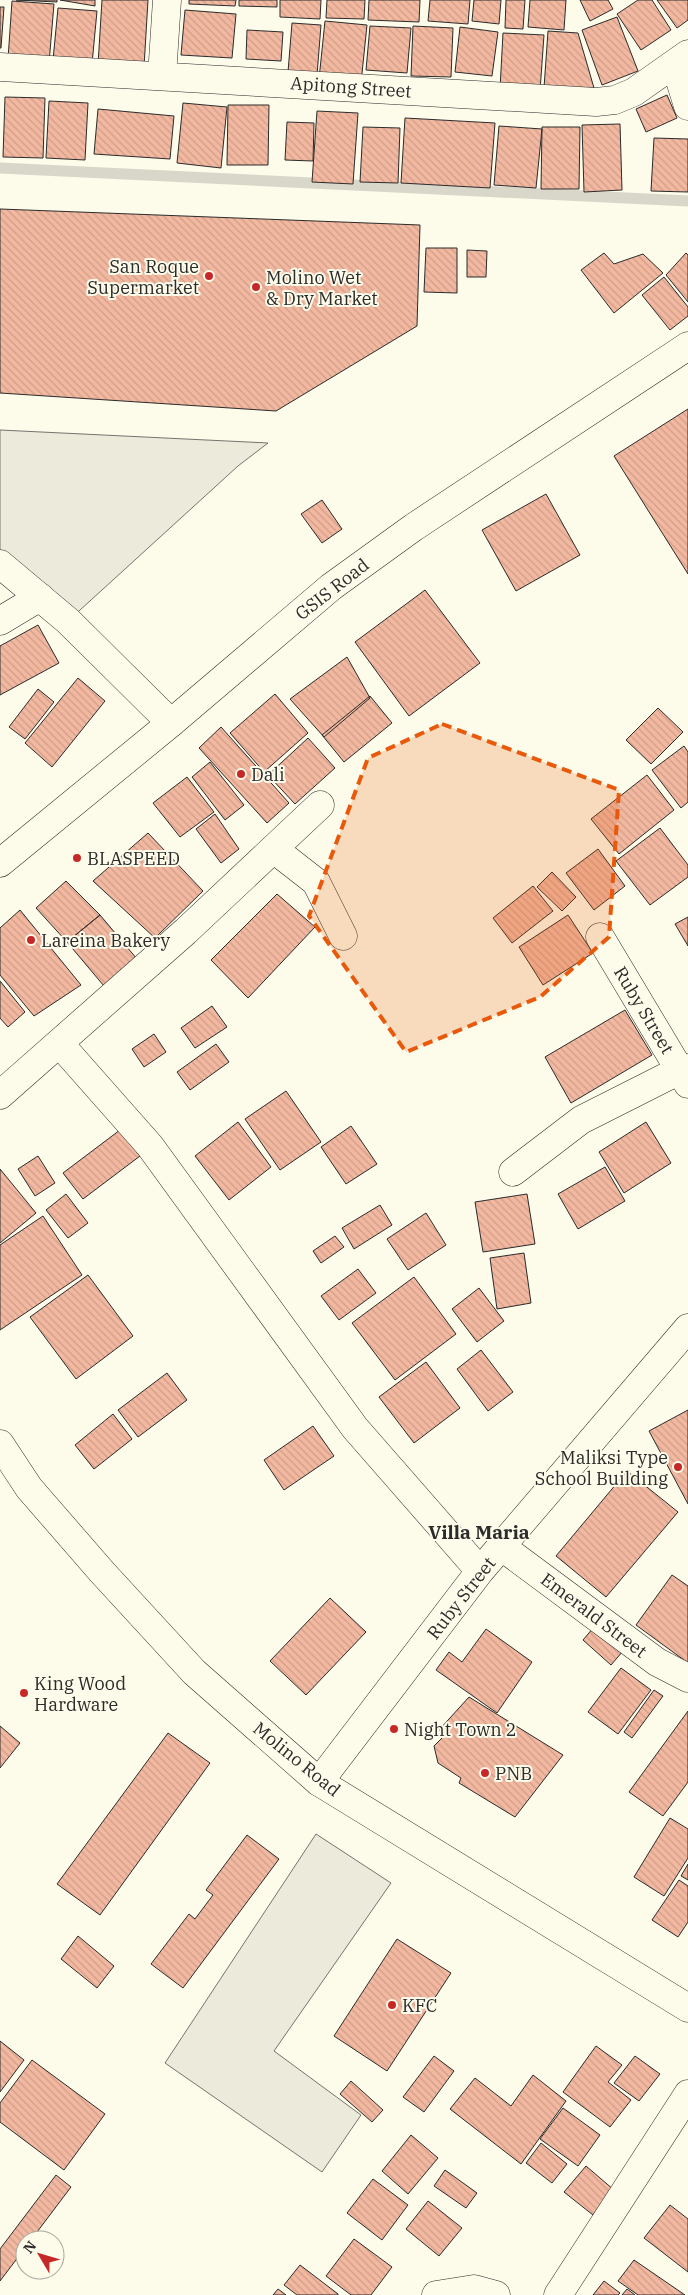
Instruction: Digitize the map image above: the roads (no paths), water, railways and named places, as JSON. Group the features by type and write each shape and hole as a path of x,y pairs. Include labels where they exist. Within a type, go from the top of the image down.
{"street":[{"path":"162,76 167,0"},
{"path":"681,59 688,106"},
{"name":"Apitong Street","path":"0,67 596,102 615,100 634,92 681,59"},
{"name":"GSIS Road","path":"0,863 171,723 338,582 414,527 688,346"},
{"path":"0,564 68,621 171,723"},
{"path":"0,621 40,597"},
{"path":"0,1095 275,850 320,806"},
{"path":"275,850 316,882 343,936"},
{"name":"Ruby Street","path":"600,937 685,1074"},
{"path":"59,1044 150,1146 355,1428 480,1571"},
{"path":"513,1172 581,1120 685,1074"},
{"name":"Ruby Street","path":"319,1782 480,1571 688,1328"},
{"name":"Molino Road","path":"0,1444 29,1488 102,1572 194,1672 319,1782 366,1813 432,1849 516,1904 688,2008"},
{"name":"Emerald Street","path":"502,1547 657,1662 688,1678"},
{"path":"558,2295 688,2094"},
{"path":"436,2295 474,2289 496,2295"}],"waterway":[{"path":"0,168 688,201"}],"place":[{"name":"San Roque Supermarket","path":"209,276"},
{"name":"Molino Wet & Dry Market","path":"256,287"},
{"name":"Dali","path":"241,774"},
{"name":"BLASPEED","path":"77,858"},
{"name":"Lareina Bakery","path":"31,940"},
{"name":"Maliksi Type School Building","path":"678,1467"},
{"name":"King Wood Hardware","path":"24,1693"},
{"name":"Night Town 2","path":"394,1729"},
{"name":"PNB","path":"485,1773"},
{"name":"KFC","path":"392,2005"}],"district":[{"name":"Villa Maria","path":"479,1532"}]}
